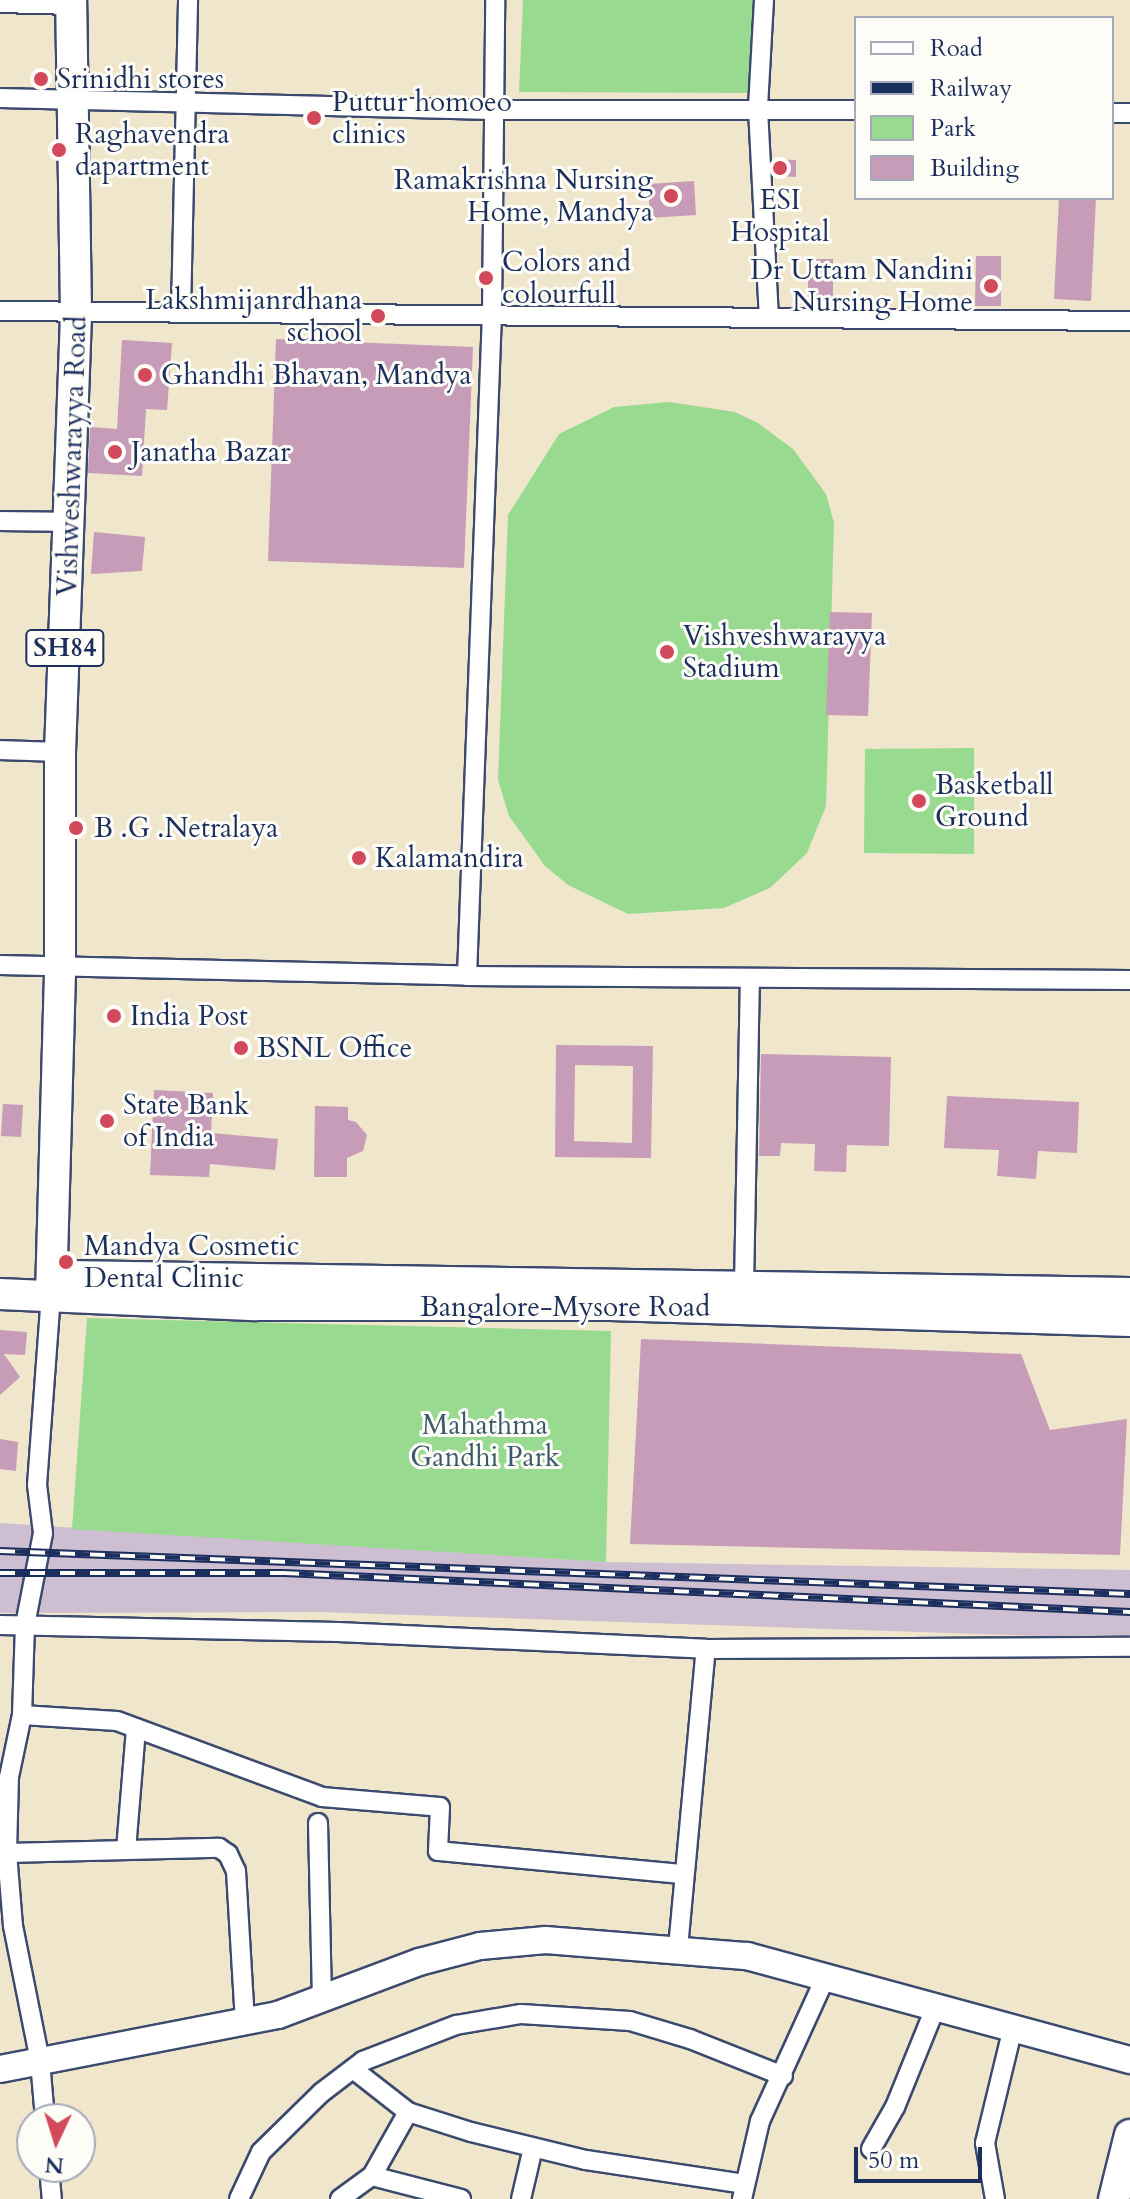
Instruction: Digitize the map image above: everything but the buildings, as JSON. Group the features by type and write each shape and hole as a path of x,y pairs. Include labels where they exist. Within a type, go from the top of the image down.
{"main road":[{"name":"Vishweshwarayya Road","path":"52,1286 60,966 60,752 71,522 76,311 71,3"},
{"name":"Bangalore-Mysore Road","path":"0,1274 52,1286 256,1305 626,1306 1130,1321"},
{"name":"Bangalore-Mysore Road","path":"0,1294 52,1286 744,1286 1130,1293"},
{"path":"1114,2199 1130,2135"}],"street":[{"path":"181,311 188,0"},
{"path":"467,976 492,312 495,0"},
{"path":"764,0 758,109 769,316"},
{"path":"0,3 71,3"},
{"path":"0,98 186,105 493,110 854,110"},
{"path":"0,311 492,312 1130,321"},
{"path":"0,521 71,522"},
{"path":"0,750 60,752"},
{"path":"0,965 467,976 1130,980"},
{"path":"744,1286 750,978"},
{"path":"44,2103 40,2061 13,1926 4,1777 22,1715 25,1625 43,1533 37,1485 52,1286"},
{"path":"0,1625 338,1632 706,1649 1130,1647"},
{"path":"678,1948 706,1649"},
{"path":"22,1715 117,1721 322,1797 440,1807 438,1851 683,1874"},
{"path":"126,1850 136,1728"},
{"path":"318,1823 322,1999"},
{"path":"7,1853 219,1848 233,1861 245,2022"},
{"path":"0,2069 245,2022 322,1999 419,1962 480,1946 546,1940 678,1948 747,1956 1130,2060"},
{"path":"353,2069 408,2112 533,2148 743,2192 760,2121 826,1976"},
{"path":"871,2149 895,2107 936,2006"},
{"path":"239,2199 261,2152 353,2069 456,2025 521,2014 630,2021 783,2076"},
{"path":"995,2199 985,2143 1013,2027"},
{"path":"340,2199 372,2176 408,2112"},
{"path":"521,2199 533,2148"},
{"path":"372,2176 461,2199"}],"shaded area":[{"path":"0,1523 606,1562 1130,1570 1130,1639 319,1612 0,1613"}],"green space":[{"path":"523,0 753,0 756,93 519,92"},
{"name":"Vishveshwarayya Stadium","path":"669,402 735,412 758,423 793,449 826,494 834,523 826,806 807,853 770,888 724,908 628,914 568,885 545,866 509,816 498,780 508,515 559,434 614,407"},
{"name":"Basketball Ground","path":"974,748 974,854 864,853 865,749"},
{"name":"Mahathma Gandhi Park","path":"87,1318 611,1331 606,1562 72,1529"}],"railway":[{"path":"0,1551 1130,1594"},
{"path":"0,1573 284,1573 1130,1612"}],"place":[{"name":"Srinidhi stores","path":"41,79"},
{"name":"Puttur homoeo clinics","path":"314,118"},
{"name":"Raghavendra dapartment","path":"59,150"},
{"name":"ESI Hospital","path":"780,168"},
{"name":"Ramakrishna Nursing Home, Mandya","path":"671,196"},
{"name":"Colors and colourfull","path":"486,278"},
{"name":"Dr Uttam Nandini Nursing Home","path":"991,286"},
{"name":"Lakshmijanrdhana school","path":"378,316"},
{"name":"Ghandhi Bhavan, Mandya","path":"145,375"},
{"name":"Janatha Bazar","path":"115,452"},
{"name":"Vishveshwarayya Stadium","path":"667,652"},
{"name":"Basketball Ground","path":"919,801"},
{"name":"B .G .Netralaya","path":"76,828"},
{"name":"Kalamandira","path":"359,858"},
{"name":"India Post","path":"114,1016"},
{"name":"BSNL Office","path":"241,1048"},
{"name":"State Bank of India","path":"107,1121"},
{"name":"Mandya Cosmetic Dental Clinic","path":"66,1262"}]}
